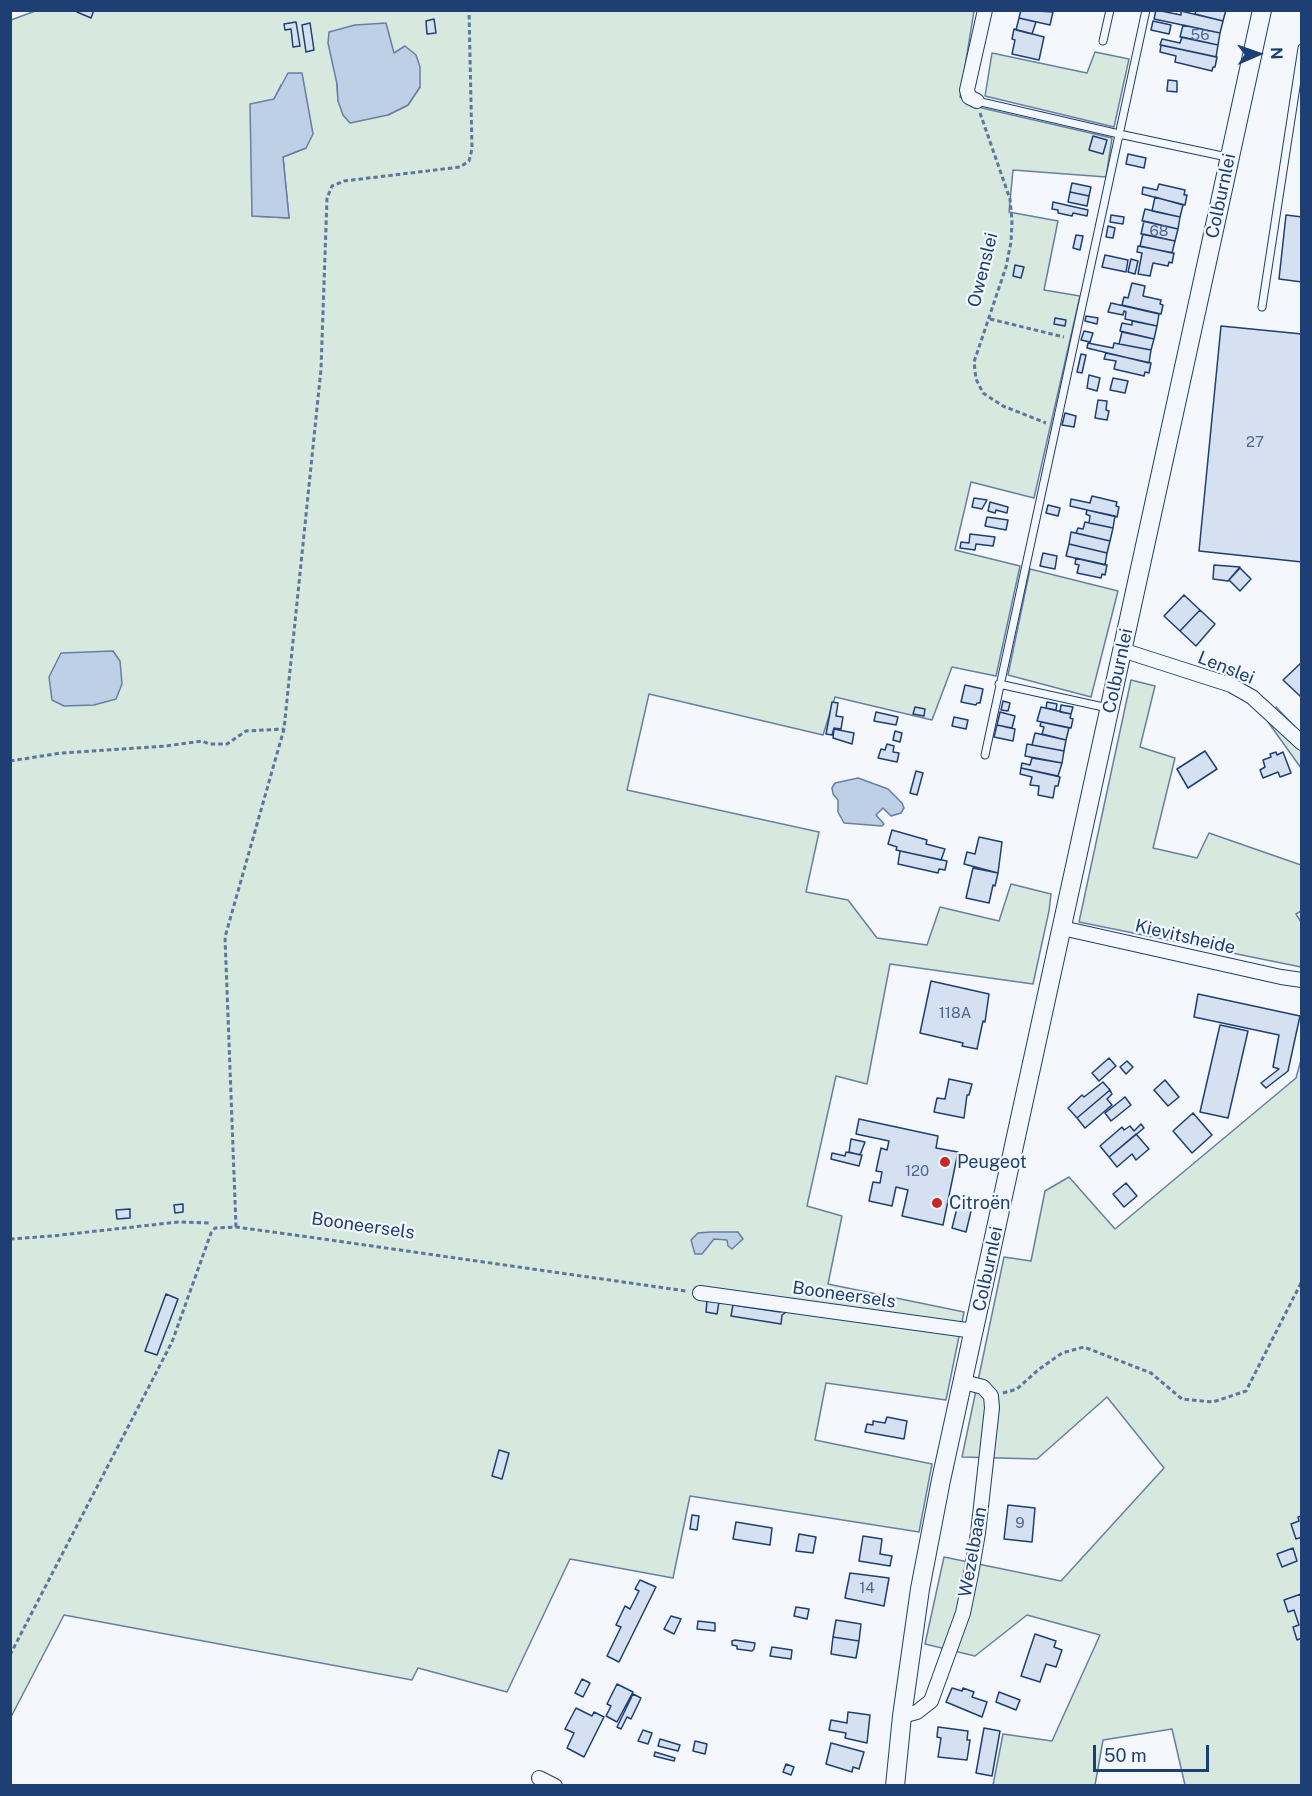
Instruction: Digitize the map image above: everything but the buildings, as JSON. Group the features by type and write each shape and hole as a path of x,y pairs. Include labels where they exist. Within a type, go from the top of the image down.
{"street":[{"path":"977,101 969,97 967,90 985,10"},
{"name":"Colburnlei","path":"974,1331 1262,10"},
{"name":"Lenslei","path":"1122,650 1231,685 1252,697 1302,743"},
{"name":"Kievitsheide","path":"1062,928 1302,980"},
{"name":"Booneersels","path":"700,1293 974,1331"},
{"path":"896,1785 902,1716 920,1589 974,1331"},
{"path":"964,1382 983,1387 991,1396"},
{"name":"Wezelbaan","path":"902,1716 917,1712 931,1701 963,1613 978,1533 990,1436 991,1396"},
{"path":"539,1778 555,1785"}],"lane":[{"path":"1103,41 1110,10"},
{"path":"985,755 1146,10"},
{"path":"1262,307 1302,48"},
{"path":"977,101 1230,157"},
{"path":"999,684 1110,709"}],"path":[{"path":"236,1227 225,937 284,729 321,369 327,198 332,186 344,181 460,167 469,161 472,149 469,10"},
{"name":"Owenslei","path":"977,101 990,146 1010,199 1012,221 1006,267 974,362 976,380 983,393 1003,406 1056,427"},
{"path":"990,319 1074,340"},
{"path":"10,761 61,753 166,746 202,741 209,744 227,744 246,731 284,729"},
{"path":"10,1239 178,1222 209,1223"},
{"name":"Booneersels","path":"10,1654 172,1342 211,1233 215,1228 236,1227 700,1293"},
{"path":"991,1396 1017,1389 1062,1353 1084,1347 1152,1373 1182,1399 1213,1402 1246,1391 1302,1281"}],"shaded area":[{"path":"38,10 974,11 960,97 982,108 1112,138 1106,177 1013,170 1009,212 1058,221 1044,290 1080,296 1034,498 971,482 955,550 1020,566 996,676 952,667 932,720 835,697 823,735 649,694 627,790 819,832 806,892 848,900 877,938 927,945 940,907 999,921 1011,884 1051,894 1033,984 890,964 867,1084 836,1076 807,1206 842,1216 828,1284 964,1312 946,1400 826,1383 815,1440 932,1464 919,1532 690,1496 673,1578 570,1559 507,1692 418,1668 412,1680 64,1615 11,1717 11,20","holes":["394,53 420,87 408,105 388,115 338,101 337,84","281,85 306,148 283,157 289,218 252,216 274,99"]},
{"path":"1095,52 1129,59 1114,127 985,96 992,53 1087,73"},
{"path":"1030,569 1118,591 1091,697 1008,675"},
{"path":"1131,680 1155,686 1140,747 1175,758 1153,848 1197,858 1209,833 1301,865 1301,911 1296,914 1301,922 1301,967 1079,922"},
{"path":"1276,707 1301,733 1301,768 1268,722"},
{"path":"1301,1060 1301,1785 1185,1785 1172,1729 1103,1740 1095,1785 993,1785 1003,1734 1052,1741 1100,1635 1027,1615 975,1656 925,1644 944,1557 1061,1581 1164,1468 1107,1397 1037,1459 962,1457 1004,1257 1031,1261 1045,1191 1069,1177 1115,1229 1296,1078"}],"water":[{"path":"386,23 394,53 405,46 416,55 420,67 420,87 408,105 388,115 350,123 343,115 338,101 337,84 328,43 329,32 355,25"},
{"path":"288,73 302,73 313,134 306,148 283,157 289,218 252,216 250,104 274,99"},
{"path":"113,651 120,661 122,684 116,699 94,705 64,706 52,700 49,677 61,653"},
{"path":"858,778 888,789 902,803 904,808 901,813 891,816 883,808 876,815 884,824 882,826 844,823 838,812 838,800 832,788 835,783"},
{"path":"738,1232 743,1239 732,1249 728,1246 727,1240 714,1239 702,1254 695,1254 691,1240 698,1233"}],"place":[{"name":"Peugeot","path":"945,1162"},
{"name":"Citroën","path":"937,1203"}]}
